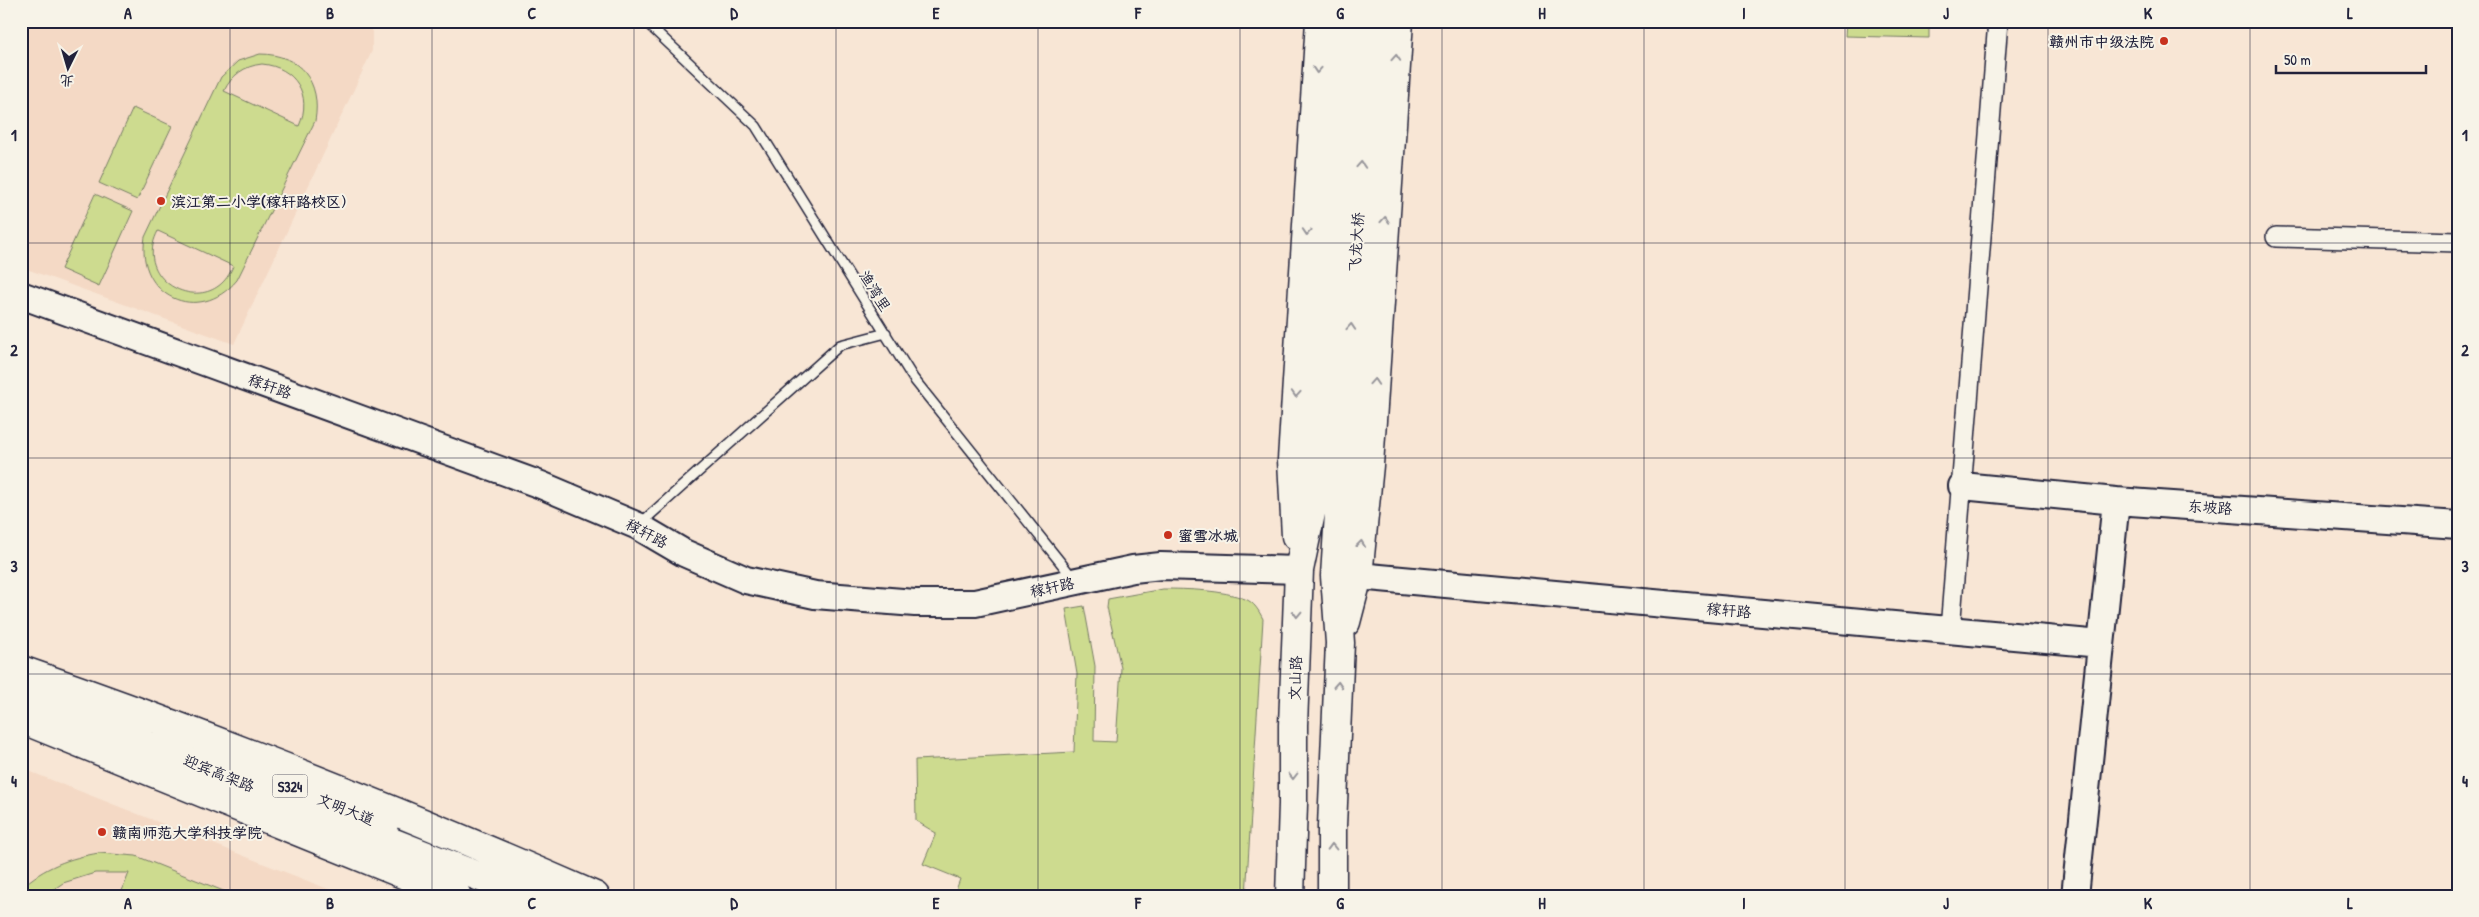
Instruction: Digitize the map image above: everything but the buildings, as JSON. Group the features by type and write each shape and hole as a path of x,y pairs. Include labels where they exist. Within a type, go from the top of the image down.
{"main road":[{"path":"1299,570 1292,460 1320,21"},
{"name":"飞龙大桥","path":"1330,462 1347,21"},
{"name":"飞龙大桥","path":"1330,462 1371,21"},
{"path":"1340,643 1358,576 1369,455 1399,21"},
{"path":"1330,462 1340,643 1332,826 1332,896"},
{"name":"文山路","path":"1290,896 1293,725 1299,570 1316,489 1330,462"},
{"path":"21,670 140,711 498,854 595,896"},
{"name":"文明大道","path":"21,677 559,896"},
{"name":"迎宾高架路","path":"21,695 528,896"},
{"name":"迎宾高架路","path":"21,719 457,896"},
{"path":"21,734 420,896"}],"street":[{"path":"1950,630 1998,21"},
{"path":"2276,237 2458,242"},
{"name":"稼轩路","path":"21,295 542,485 638,526 684,553 746,580 815,595 914,603 974,604 1133,569 1161,566 1299,570"},
{"name":"东坡路","path":"1962,486 2116,501 2458,525"},
{"path":"2075,896 2116,501"},
{"name":"稼轩路","path":"1358,576 2101,644"}],"lane":[{"name":"渔湾里","path":"645,21 756,126 913,378 1076,582"},
{"path":"638,526 840,345 886,333"}],"shaded area":[{"name":"滨江第二小学(稼轩路校区）","path":"21,21 372,21 372,51 234,344 21,267"},
{"name":"赣南师范大学科技学院","path":"21,768 346,896 21,896"}],"green space":[{"path":"1846,21 1929,21 1929,38 1845,36"},
{"path":"260,54 274,55 297,65 305,73 315,94 315,121 237,280 222,294 205,301 189,302 173,298 160,289 150,275 145,258 145,237 221,77 238,61","holes":["262,64 274,66 284,71 298,84 304,104 299,126 224,91 239,72","158,231 233,266 223,282 208,291 193,293 177,289 164,280 155,267 152,250"]},
{"path":"133,108 172,126 137,200 99,183"},
{"path":"95,194 133,211 99,286 61,269"},
{"path":"1163,589 1205,591 1236,596 1251,602 1263,619 1246,896 954,896 960,879 923,864 936,833 916,821 915,760 1074,752 1077,674 1066,609 1084,606 1095,666 1094,741 1116,742 1121,668 1107,607 1108,599"},
{"path":"99,853 136,856 236,896 120,896 129,873 95,873 63,883 44,896 21,896 21,888 39,874 57,864"}],"place":[{"name":"赣州市中级法院","path":"2164,41"},
{"name":"滨江第二小学(稼轩路校区）","path":"161,201"},
{"name":"蜜雪冰城","path":"1168,535"},
{"name":"赣南师范大学科技学院","path":"102,832"}]}
